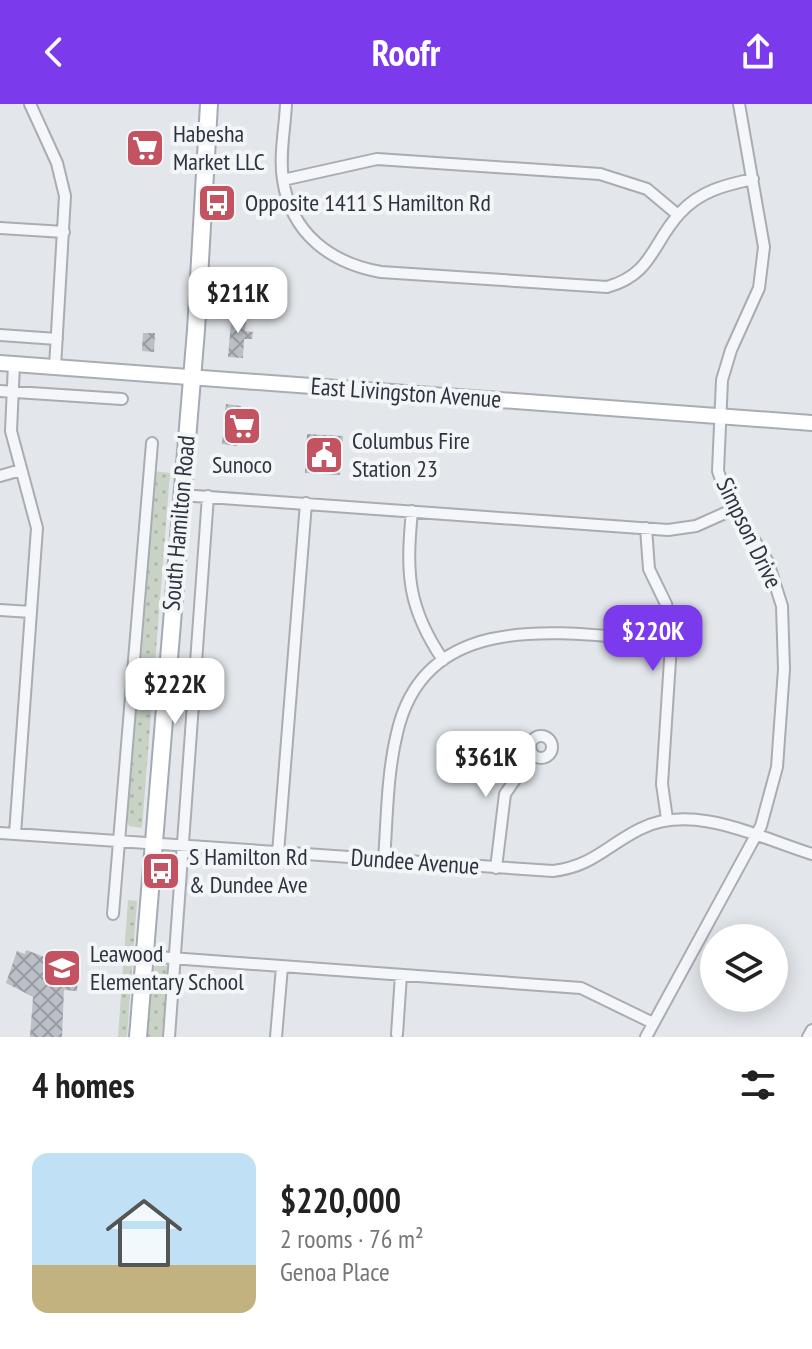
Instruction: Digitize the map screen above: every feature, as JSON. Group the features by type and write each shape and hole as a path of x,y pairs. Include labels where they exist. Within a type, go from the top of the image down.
{"main road":[{"name":"South Hamilton Road","path":"138,1037 192,378 209,104"},
{"name":"East Livingston Avenue","path":"7,364 812,423"}],"street":[{"path":"30,104 64,183 55,367"},
{"path":"286,104 283,180 295,216 317,246 347,264 381,272 607,287 622,283 646,266 678,215 705,194 753,179"},
{"name":"Simpson Drive","path":"646,1037 755,837 766,813 777,767 784,637 782,606 771,571 734,509 718,471 719,417 725,363 753,308 763,268 763,227 739,104"},
{"path":"283,180 377,159 600,174 647,189 678,215"},
{"path":"0,228 64,232"},
{"path":"0,335 57,339"},
{"path":"7,364 12,392 11,431 37,528 15,834"},
{"path":"0,391 122,399"},
{"path":"113,914 152,443"},
{"path":"0,476 21,470"},
{"path":"181,495 646,528 696,526 734,509"},
{"path":"169,1037 208,496"},
{"path":"278,853 306,503"},
{"path":"412,511 408,562 412,603 419,622 443,660"},
{"path":"646,528 649,569 670,616 672,642 662,784 667,819"},
{"path":"0,610 31,612"},
{"path":"384,861 397,732 417,688 443,660 487,638 520,633 672,642"},
{"path":"496,868 505,794 533,754"},
{"name":"Dundee Avenue","path":"0,833 384,861 569,869 599,857 641,828 667,819 704,821 812,854"},
{"path":"144,956 581,988 653,1023"},
{"path":"276,1037 282,967"},
{"path":"397,1034 401,975"},
{"path":"808,1037 812,1030"}],"green space":[{"path":"153,471 170,473 142,828 129,826 126,818"},
{"path":"128,900 137,901 127,1037 118,1037"},
{"path":"159,962 169,968 164,1037 147,1037 153,968"}],"building":[{"path":"232,311 247,312 245,331 253,332 252,339 244,339 243,358 228,357"},
{"path":"143,333 155,333 154,352 142,351"},
{"name":"Sunoco","path":"226,404 241,406 240,420 250,421 249,433 239,432 237,446 222,444"},
{"name":"Columbus Fire Station 23","path":"307,434 343,436 340,475 305,473"},
{"name":"Leawood Elementary School","path":"26,950 53,960 50,967 78,976 77,991 64,990 62,1037 30,1037 33,997 6,983 17,951 25,954"}],"place":[{"name":"Habesha Market LLC","path":"145,148"},
{"name":"Opposite 1411 S Hamilton Rd","path":"217,203"},
{"name":"Sunoco","path":"242,426"},
{"name":"Columbus Fire Station 23","path":"324,455"},
{"name":"S Hamilton Rd & Dundee Ave","path":"161,871"},
{"name":"Leawood Elementary School","path":"62,968"}]}
